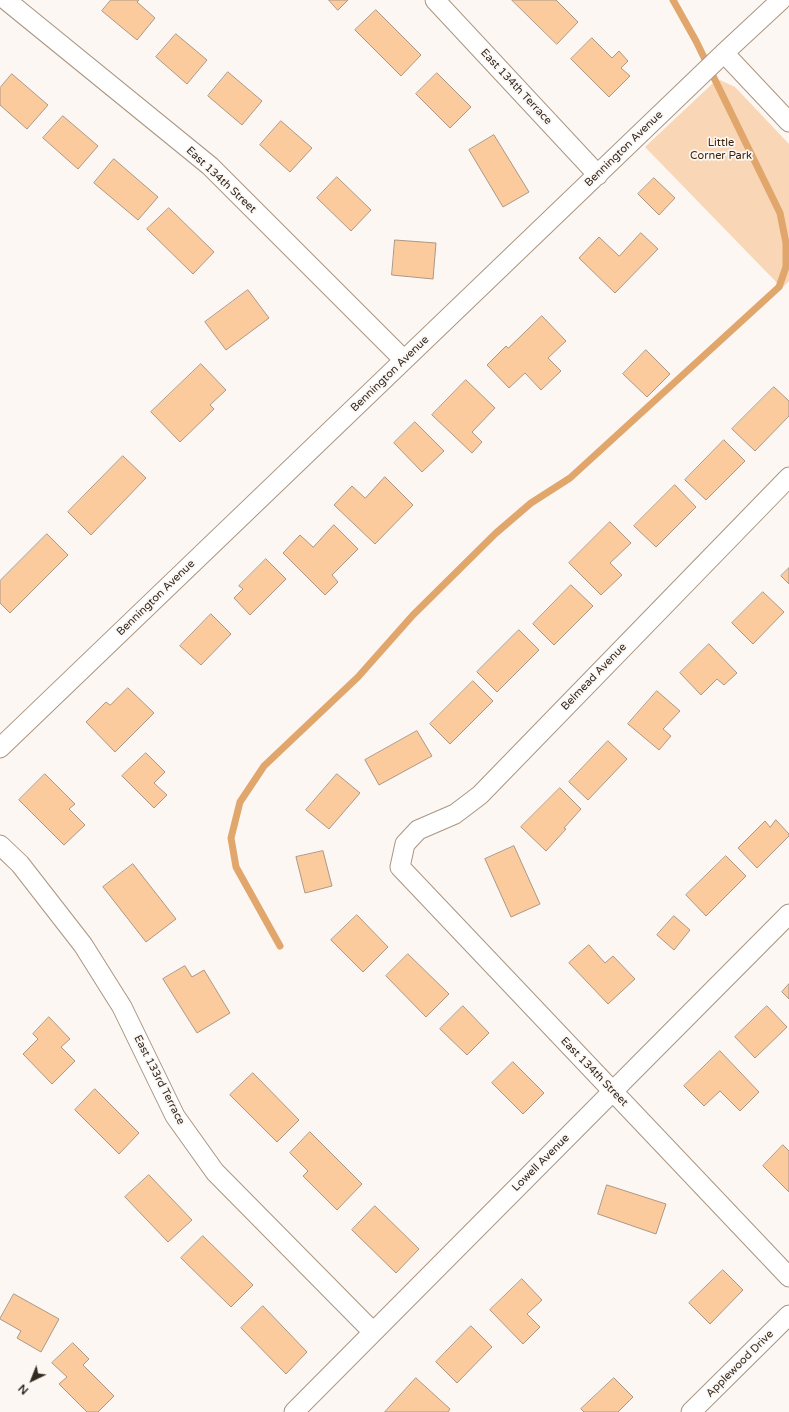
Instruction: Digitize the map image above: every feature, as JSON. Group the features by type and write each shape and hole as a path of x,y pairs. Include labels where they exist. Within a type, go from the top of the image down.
{"street":[{"name":"East 134th Street","path":"6,0 210,166 404,360"},
{"name":"East 134th Terrace","path":"435,0 598,175"},
{"name":"Bennington Avenue","path":"0,748 781,0"},
{"path":"724,53 789,122"},
{"name":"Belmead Avenue","path":"400,867 405,844 413,835 418,830 455,814 480,795 789,477"},
{"name":"East 133rd Terrace","path":"0,845 20,864 83,945 122,1007 175,1116 214,1172 373,1332"},
{"name":"East 134th Street","path":"400,867 789,1277"},
{"name":"Lowell Avenue","path":"294,1412 789,914"},
{"name":"Applewood Drive","path":"691,1412 789,1315"}],"green space":[{"name":"Little Corner Park","path":"720,80 735,87 789,144 789,281 782,288 645,147 712,84"}],"building":[{"path":"111,0 139,0 137,2 155,18 137,40 102,11"},
{"path":"329,0 348,0 338,10"},
{"path":"512,0 556,0 578,22 557,44"},
{"path":"376,10 421,55 401,76 355,30"},
{"path":"176,34 207,60 187,84 156,57"},
{"path":"592,38 612,58 619,51 628,61 621,68 630,76 609,97 571,59"},
{"path":"228,72 262,101 242,125 208,96"},
{"path":"437,73 471,107 450,128 416,94"},
{"path":"12,74 48,105 27,129 0,105 0,88"},
{"path":"63,116 98,146 78,169 43,138"},
{"path":"281,121 312,148 290,172 260,145"},
{"path":"494,135 529,192 503,207 469,150"},
{"path":"114,159 158,197 138,220 94,183"},
{"path":"337,177 371,210 351,231 317,198"},
{"path":"654,178 675,198 659,215 638,194"},
{"path":"169,208 214,252 193,274 147,229"},
{"path":"641,233 658,249 615,293 579,258 599,237 619,256"},
{"path":"395,240 436,243 433,279 392,275"},
{"path":"248,290 269,318 226,350 205,322"},
{"path":"542,316 566,341 548,358 561,371 541,390 525,373 509,388 487,365 506,346 508,348"},
{"path":"646,350 670,374 647,397 623,374"},
{"path":"201,364 226,390 210,405 214,409 180,442 151,412"},
{"path":"466,380 495,408 472,432 482,442 472,453 432,415"},
{"path":"774,387 789,401 789,416 755,451 732,429"},
{"path":"415,422 444,451 422,472 394,443"},
{"path":"724,440 745,461 706,500 685,480"},
{"path":"123,456 146,478 91,535 68,512"},
{"path":"385,477 413,505 375,544 334,505 352,486 365,498"},
{"path":"675,485 696,507 656,547 634,526"},
{"path":"610,522 631,543 610,563 622,575 601,595 569,563"},
{"path":"334,525 358,549 332,575 338,582 325,595 283,553 300,535 313,547"},
{"path":"47,534 68,555 10,613 0,603 0,581"},
{"path":"266,559 286,579 250,615 234,598 243,589 239,586"},
{"path":"789,568 789,584 781,576"},
{"path":"571,585 593,606 554,645 533,624"},
{"path":"763,592 784,612 753,644 732,623"},
{"path":"211,614 231,634 201,665 180,646"},
{"path":"519,630 539,650 497,692 477,672"},
{"path":"709,644 737,673 724,685 717,679 701,695 680,673"},
{"path":"473,681 493,701 450,744 430,724"},
{"path":"128,688 154,713 115,752 86,722 106,702 110,705"},
{"path":"657,691 680,711 663,729 671,736 659,750 628,724"},
{"path":"417,731 432,756 379,785 365,760"},
{"path":"608,741 627,759 588,800 569,782"},
{"path":"146,753 165,772 154,783 167,795 154,808 122,776"},
{"path":"45,774 75,804 69,809 85,825 64,845 19,800"},
{"path":"337,774 360,793 329,829 306,810"},
{"path":"560,788 581,809 564,828 566,829 546,851 521,827"},
{"path":"776,820 789,834 789,836 757,868 738,848 765,821 770,827"},
{"path":"514,846 540,904 511,917 485,859"},
{"path":"323,851 332,886 305,893 296,857"},
{"path":"726,856 746,876 706,916 686,895"},
{"path":"133,864 176,919 146,942 103,887"},
{"path":"357,915 388,947 363,972 331,940"},
{"path":"674,916 690,930 674,950 657,935"},
{"path":"589,945 605,963 613,956 635,979 608,1004 569,963"},
{"path":"408,954 449,994 426,1017 386,976"},
{"path":"185,966 192,977 204,970 230,1013 197,1033 163,979"},
{"path":"789,984 789,999 782,992"},
{"path":"463,1006 489,1033 467,1055 440,1029"},
{"path":"767,1006 787,1027 755,1058 735,1037"},
{"path":"49,1017 70,1039 61,1047 75,1061 52,1084 23,1054 38,1039 33,1034"},
{"path":"720,1051 759,1092 740,1111 720,1091 704,1106 684,1086"},
{"path":"513,1062 544,1093 523,1114 492,1083"},
{"path":"253,1073 299,1120 277,1142 230,1095"},
{"path":"95,1089 139,1133 119,1154 75,1110"},
{"path":"310,1132 362,1184 337,1210 303,1176 308,1171 290,1153"},
{"path":"783,1145 789,1151 789,1192 763,1166"},
{"path":"149,1175 192,1220 168,1242 125,1197"},
{"path":"607,1185 666,1204 656,1234 598,1214"},
{"path":"375,1206 419,1249 396,1273 352,1230"},
{"path":"203,1236 253,1285 231,1307 181,1258"},
{"path":"723,1270 743,1290 710,1324 689,1303"},
{"path":"522,1279 542,1300 527,1314 540,1327 523,1344 490,1310"},
{"path":"14,1294 59,1319 41,1352 17,1338 21,1331 0,1319"},
{"path":"263,1306 307,1352 286,1374 241,1328"},
{"path":"471,1326 492,1347 457,1383 436,1362"},
{"path":"73,1343 89,1359 83,1365 114,1396 98,1412 87,1412 59,1384 67,1377 52,1363"},
{"path":"416,1378 450,1409 448,1412 385,1412"},
{"path":"614,1378 633,1397 618,1412 584,1412 581,1409"}],"waterway":[{"path":"280,946 236,867 231,838 240,802 264,766 358,677 413,615 496,533 531,503 570,478 779,287 786,267 786,243 780,213 696,41 673,0"}]}
